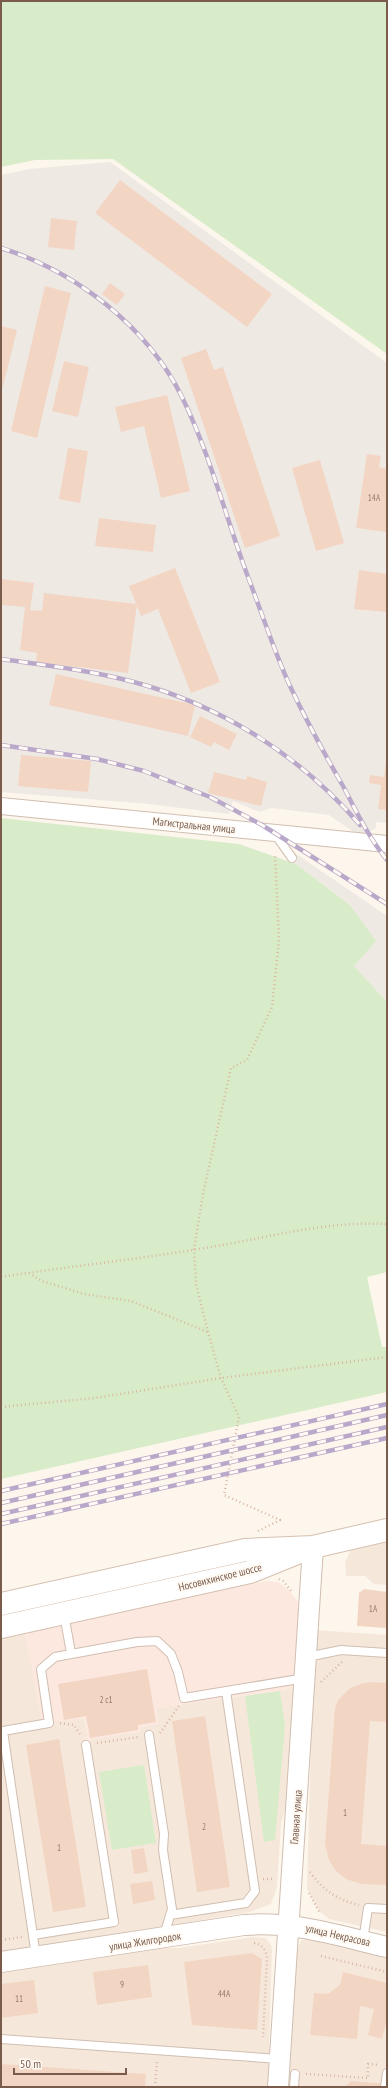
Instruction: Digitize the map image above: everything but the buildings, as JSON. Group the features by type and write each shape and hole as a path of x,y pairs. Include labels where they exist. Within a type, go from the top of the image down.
{"main road":[{"path":"313,1547 387,1531"},
{"name":"Носовихинское шоссе","path":"1,1604 245,1550 313,1547"},
{"name":"Носовихинское шоссе","path":"1,1627 250,1572 313,1547"}],"street":[{"name":"Магистральная улица","path":"1,806 387,844"},
{"name":"Главная улица","path":"278,2087 272,2058 289,1925 313,1547"},
{"name":"улица Жилгородок","path":"1,1962 167,1938 244,1925 268,1923 289,1925"},
{"name":"улица Некрасова","path":"289,1925 387,1947"}],"lane":[{"path":"274,833 292,858"},
{"path":"63,1613 71,1653"},
{"path":"36,1957 3,1731 49,1723 41,1669 55,1657 71,1653 137,1642 156,1641 171,1654 178,1672 184,1698 305,1678"},
{"path":"306,1657 341,1650 387,1653"},
{"path":"170,1915 246,1903 255,1891 226,1691"},
{"path":"149,1735 164,1834 163,1850 172,1910 166,1929 167,1938"},
{"path":"33,1935 114,1922 86,1745"},
{"path":"363,1941 368,1908 387,1909"},
{"path":"1,2039 272,2058"},
{"path":"385,2087 386,2070"},
{"path":"294,2087 295,2074"}],"path":[{"path":"255,1532 280,1520 224,1495 239,1417 221,1378 208,1332 196,1284 194,1249 203,1194 231,1068 247,1060 272,1007 279,940 274,833"},
{"path":"1,1277 194,1249 304,1228 356,1223 387,1224"},
{"path":"29,1273 42,1281 84,1294 131,1301 208,1332"},
{"path":"1,1407 95,1398 221,1378 387,1357"},
{"path":"49,1723 66,1723 74,1726 86,1745"},
{"path":"307,1868 317,1882 330,1894 345,1901 368,1908"},
{"path":"268,1879 276,1879"},
{"path":"307,1889 313,1902 324,1915"},
{"path":"1,1940 33,1935"},
{"path":"248,1943 256,1943 262,1946 266,1952 262,2030 272,2058"},
{"path":"321,1956 387,1972"},
{"path":"155,2087 158,2049"},
{"path":"295,2074 368,2078 368,2064 386,2070"}],"shaded area":[{"path":"110,162 387,363 387,823 376,822 376,828 361,837 329,815 272,808 259,812 233,801 229,814 149,804 1,792 1,175 29,169"},
{"path":"295,853 387,916 387,1002 354,966 375,940 350,905 296,864 290,862"},
{"path":"387,1540 387,1585 374,1584 365,1576 346,1576 345,1562 352,1548"},
{"path":"266,1581 278,1582 289,1590 300,1605 296,1688 156,1708 158,1724 140,1727 141,1731 88,1740 84,1718 42,1725 25,1631"},
{"path":"314,1630 387,1635 387,1932 329,1919 319,1911 307,1889"},
{"path":"25,1631 31,1659 84,1718 88,1740 141,1731 140,1727 158,1724 156,1708 296,1688 290,1793 281,1823 277,1887 271,1904 250,1912 1,1954 1,1636"},
{"path":"253,1937 266,1938 271,1945 272,1950 268,2087 1,2087 1,1969 144,1948 178,1948"},
{"path":"308,1938 387,1955 387,2087 287,2087 297,1949 301,1941"}],"green space":[{"path":"1,1 387,1 387,354 113,159 35,160 1,167"},
{"path":"1,818 239,844 296,864 350,905 376,941 354,966 387,1002 387,1272 367,1277 382,1347 387,1347 387,1392 1,1479"},
{"path":"280,1691 285,1726 275,1840 264,1842 245,1696"},
{"path":"144,1765 156,1843 112,1850 99,1772"}],"railway":[{"path":"1,248 29,258 56,271 106,304 129,325 149,347 167,371 182,397 201,441 240,555 284,673 315,736 363,824 374,843 387,860"},
{"path":"1,659 66,668 114,677 163,691 195,703 256,735 284,755 311,776 337,800 360,825"},
{"path":"1,745 97,759 144,771 210,797 262,825 387,904"},
{"path":"1,1491 387,1404"},
{"path":"1,1503 387,1415"},
{"path":"1,1514 387,1427"},
{"path":"1,1524 387,1438"}]}
